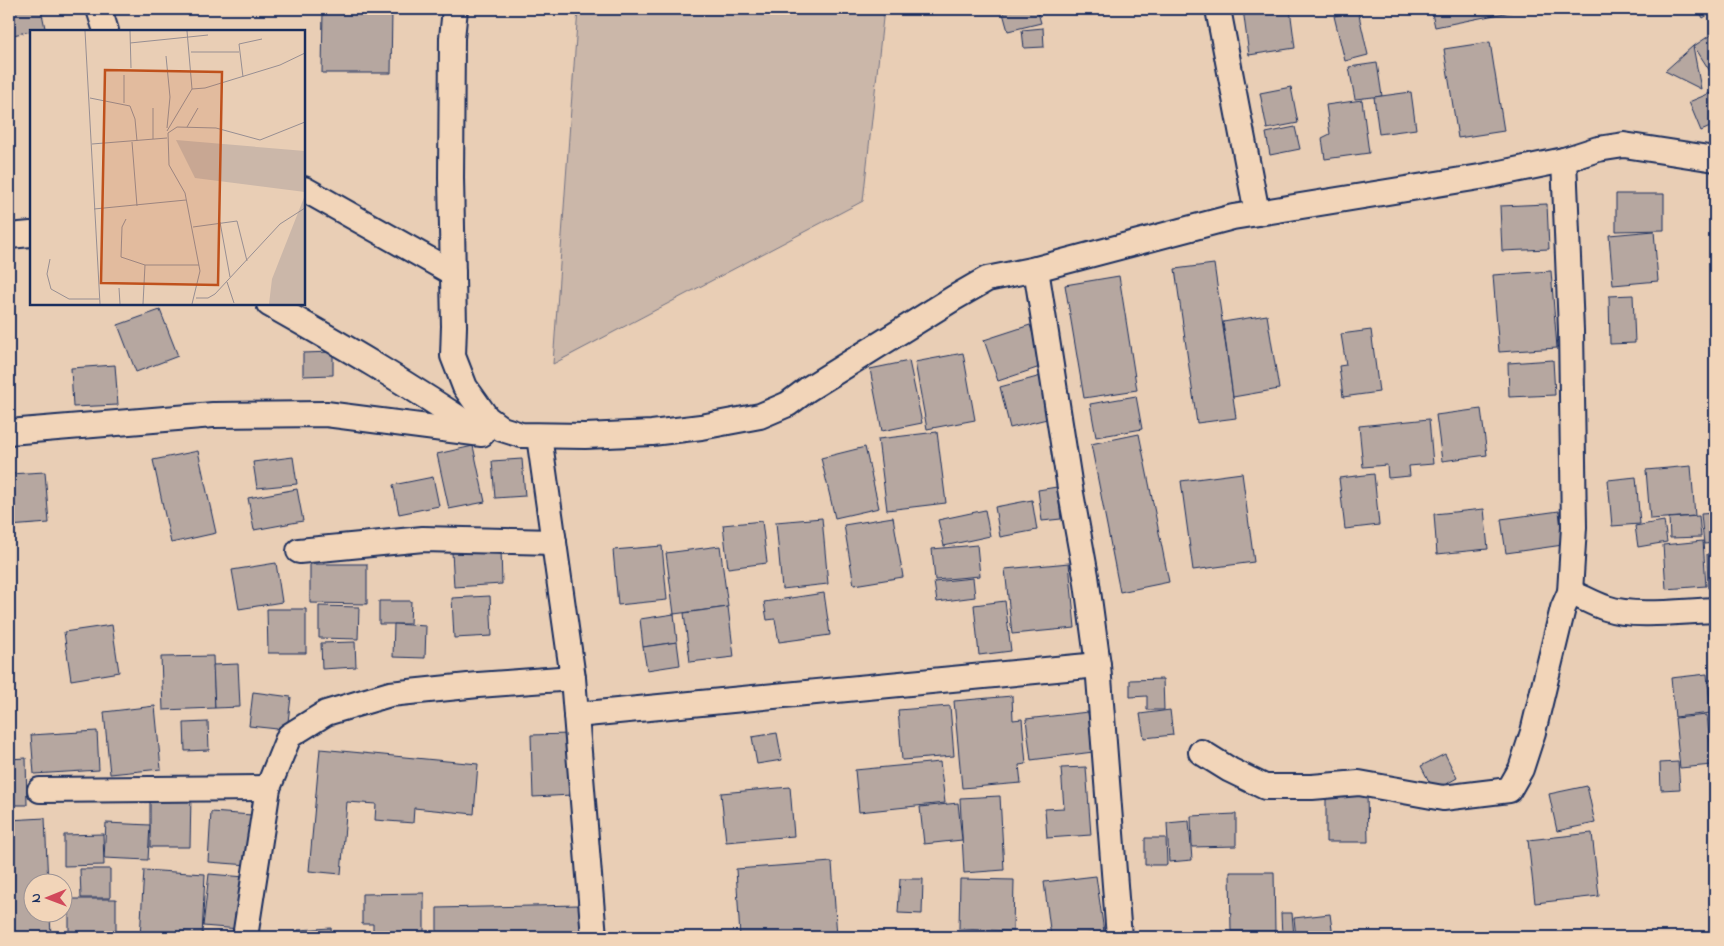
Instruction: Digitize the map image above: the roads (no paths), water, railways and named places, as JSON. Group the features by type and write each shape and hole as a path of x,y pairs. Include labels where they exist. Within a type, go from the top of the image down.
{"street":[{"path":"99,9 106,30"},
{"path":"455,9 452,38 453,356 466,387 487,418 492,431"},
{"path":"1218,9 1258,213"},
{"path":"9,432 213,415 326,414 540,436 603,436 701,427 760,416 788,404 816,384 987,279 1036,269 1234,217 1486,176 1564,160 1598,149 1624,145 1715,159"},
{"path":"1201,752 1230,770 1265,787 1312,787 1359,783 1443,798 1509,790 1521,769 1533,732 1564,608 1570,592 1574,527 1574,472 1571,330 1564,160"},
{"path":"305,190 453,273"},
{"path":"9,236 30,234"},
{"path":"1036,269 1070,488 1086,576 1098,665 1120,937"},
{"path":"270,305 384,370 440,405 492,431"},
{"path":"540,436 573,678 594,937"},
{"path":"299,551 423,539 554,542"},
{"path":"1570,592 1606,608 1619,611 1644,613 1715,610"},
{"path":"576,715 1098,665"},
{"path":"245,937 268,788 289,736 326,713 390,694 573,678"},
{"path":"40,790 268,788"}]}
